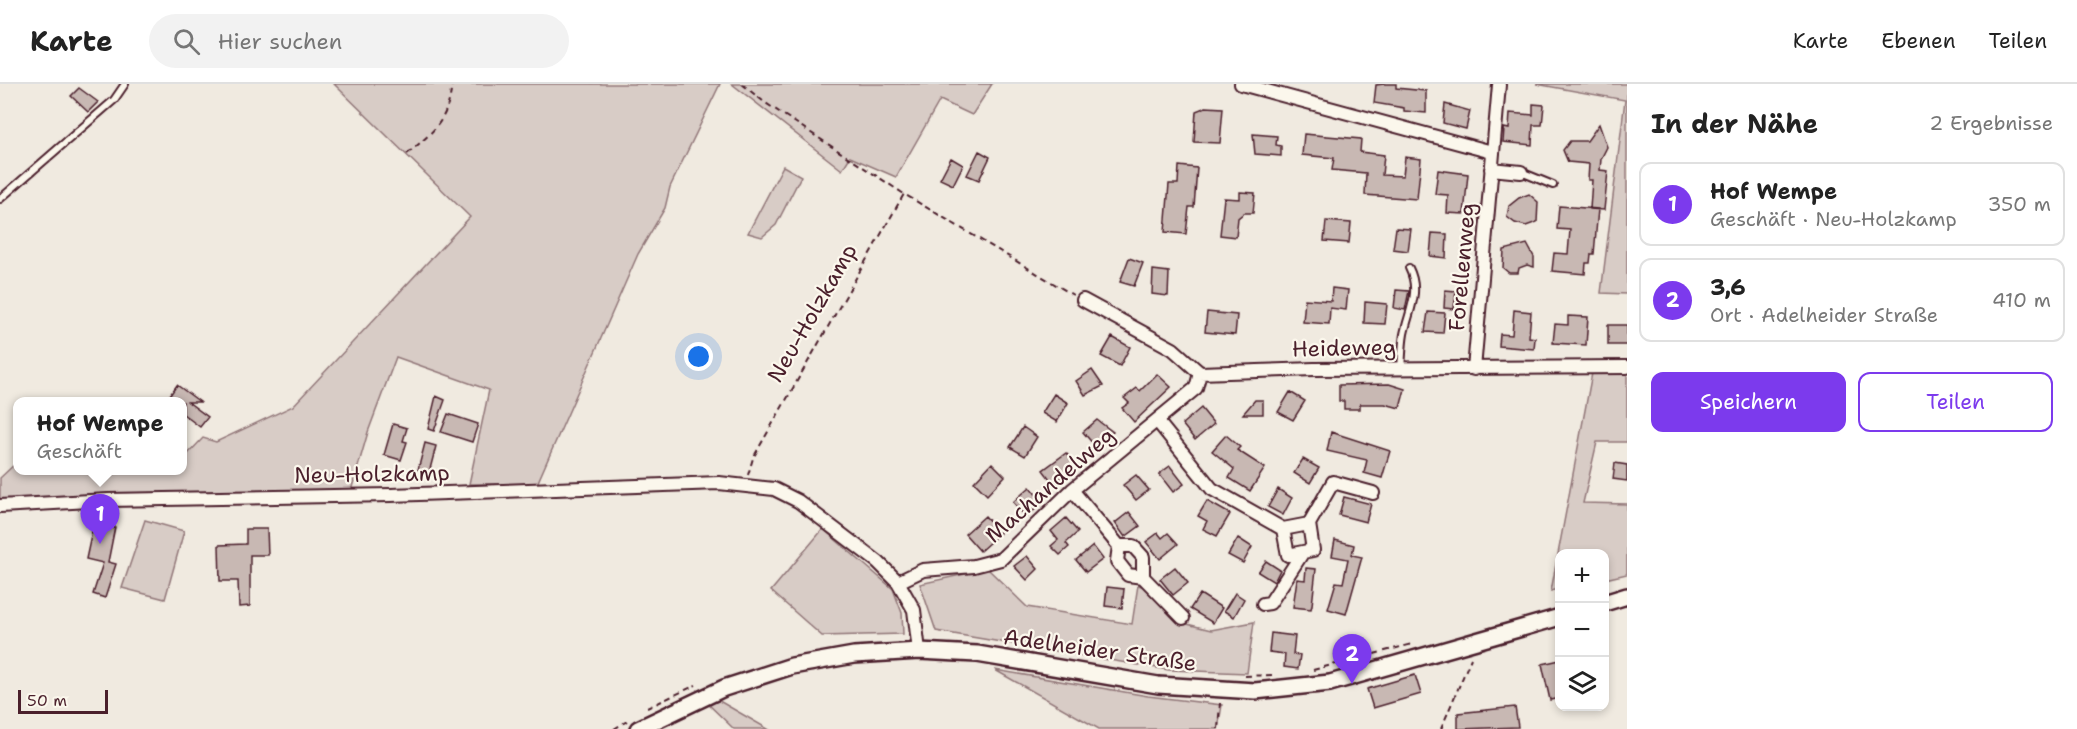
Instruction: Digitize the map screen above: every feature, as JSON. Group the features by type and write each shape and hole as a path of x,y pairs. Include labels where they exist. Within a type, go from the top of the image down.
{"street":[{"path":"1241,84 1492,153"},
{"name":"Forellenweg","path":"1474,369 1498,85"},
{"path":"1491,169 1521,172"},
{"path":"1083,300 1173,349 1200,373"},
{"name":"Heideweg","path":"1200,373 1627,367"},
{"name":"Machandelweg","path":"898,582 923,570 974,566 1001,559 1072,490 1158,422 1196,388 1200,373"},
{"path":"1158,422 1212,489 1283,529 1308,525"},
{"path":"1283,529 1287,555 1313,550 1308,525 1333,482 1373,493"},
{"name":"Neu-Holzkamp","path":"0,506 108,500 403,495 719,483 774,489 798,501 878,562 898,582 914,610 919,651"},
{"path":"1072,490 1119,546 1117,561 1128,574 1143,577 1183,618"},
{"path":"1119,546 1133,546 1143,557 1143,577"},
{"path":"1263,604 1270,603 1303,552"},
{"path":"1609,602 1627,596"},
{"name":"Adelheider Straße","path":"638,729 724,688 792,666 854,655 919,651 977,654 1158,685 1256,691 1330,683 1555,618"}],"lane":[{"path":"0,199 114,100 125,84"},
{"path":"1521,172 1553,185"},
{"path":"1401,369 1404,337 1413,309 1415,287 1409,268"}],"path":[{"path":"407,154 433,132 449,107 452,84"},
{"path":"742,84 764,102 904,194 1083,300"},
{"name":"Neu-Holzkamp","path":"744,486 753,458 904,194"},
{"path":"1441,729 1478,641"},
{"path":"1303,671 1418,643"},
{"path":"1236,676 1273,675"},
{"path":"1218,729 1221,689"}],"shaded area":[{"path":"334,84 720,84 670,187 665,208 638,254 537,484 469,484 489,390 396,357 368,432 351,491 0,501 0,478 13,466 13,475 187,475 187,455 203,438 216,442 293,406 470,217"},
{"path":"732,84 992,84 972,115 940,100 896,177 850,157 842,170"},
{"path":"1536,84 1627,84 1627,294 1601,293 1625,100"},
{"path":"783,166 801,176 776,225 762,237 748,233"},
{"path":"1592,373 1627,373 1627,442 1597,442 1583,503 1627,504 1627,574 1609,578 1609,549 1559,549"},
{"path":"145,520 184,531 165,599 122,588"},
{"path":"823,529 893,589 902,613 903,634 822,636 771,591"},
{"path":"988,569 1027,607 1132,624 1138,585 1145,587 1179,622 1211,630 1254,622 1247,673 1169,670 936,631 920,584"},
{"path":"1555,570 1555,590 1551,591"},
{"path":"995,670 1148,696 1222,705 1218,729 1099,729"},
{"path":"714,698 768,729 734,729 705,701"}],"building":[{"path":"1396,84 1396,88 1426,91 1426,113 1404,111 1404,108 1374,103 1376,85"},
{"path":"79,88 98,102 88,112 71,96"},
{"path":"1445,104 1470,111 1466,129 1443,123"},
{"path":"1533,104 1544,105 1542,125 1533,125 1532,145 1503,142 1504,128 1509,129 1510,113 1533,115"},
{"path":"1206,107 1223,108 1220,143 1194,142 1196,111"},
{"path":"1599,124 1607,147 1601,159 1600,170 1608,171 1604,210 1590,209 1592,180 1588,180 1589,164 1568,162 1563,150 1570,141 1587,141"},
{"path":"1253,134 1277,136 1276,145 1281,146 1281,156 1255,154"},
{"path":"1304,134 1361,139 1360,152 1384,155 1382,175 1403,176 1405,157 1421,159 1417,199 1365,195 1366,173 1332,170 1334,158 1302,155"},
{"path":"979,151 990,157 979,180 967,175"},
{"path":"951,158 963,165 953,185 940,179"},
{"path":"1179,166 1197,168 1194,207 1189,207 1186,234 1165,232 1169,184 1178,184"},
{"path":"1438,170 1468,174 1464,214 1447,213 1448,195 1435,194"},
{"path":"1240,192 1255,193 1253,213 1244,213 1238,218 1236,237 1220,235 1224,198 1240,199"},
{"path":"1529,194 1538,202 1537,222 1526,226 1515,223 1507,217 1509,206"},
{"path":"1559,206 1598,209 1594,254 1591,254 1590,263 1586,263 1585,274 1552,271 1554,253 1568,254 1570,230 1557,229"},
{"path":"1326,221 1351,223 1349,243 1324,241"},
{"path":"1396,228 1411,229 1408,251 1393,249"},
{"path":"1432,233 1447,234 1446,258 1430,256"},
{"path":"1527,244 1534,257 1534,267 1527,265 1519,268 1518,273 1509,273 1503,268 1504,250"},
{"path":"1129,258 1143,263 1134,286 1120,282"},
{"path":"1153,270 1169,272 1168,296 1152,294"},
{"path":"1332,288 1348,290 1346,310 1330,308 1329,324 1303,322 1305,299 1331,301"},
{"path":"1396,290 1409,291 1405,310 1394,308"},
{"path":"1445,290 1456,291 1454,309 1444,308"},
{"path":"1365,302 1387,304 1385,324 1364,323"},
{"path":"1514,310 1531,312 1529,337 1535,338 1534,349 1499,346 1500,334 1512,335"},
{"path":"1207,312 1237,315 1235,335 1205,332"},
{"path":"1428,312 1445,313 1443,333 1425,332"},
{"path":"1568,316 1588,317 1586,345 1553,343 1555,324 1568,325"},
{"path":"1608,325 1627,325 1627,345 1608,345"},
{"path":"1112,337 1130,347 1120,366 1101,356"},
{"path":"1092,370 1103,386 1085,395 1076,381"},
{"path":"1157,374 1171,387 1134,422 1122,408 1129,403 1124,398 1137,388 1140,391"},
{"path":"1389,384 1405,389 1400,408 1385,404 1360,404 1360,409 1344,409 1344,401 1339,401 1339,385"},
{"path":"177,385 200,402 188,402 208,417 200,427 187,417 187,397 169,397"},
{"path":"1290,392 1305,401 1293,420 1278,412"},
{"path":"1054,394 1068,403 1057,422 1042,413"},
{"path":"436,396 445,400 434,431 428,429"},
{"path":"1255,400 1263,400 1263,414 1243,414"},
{"path":"1201,408 1214,424 1195,440 1182,424"},
{"path":"448,414 478,424 472,442 441,432"},
{"path":"1097,420 1113,432 1095,446 1083,432"},
{"path":"393,424 407,428 403,441 407,442 401,460 384,455"},
{"path":"1023,427 1037,437 1025,456 1010,447"},
{"path":"1331,432 1390,451 1382,478 1364,473 1367,460 1327,451"},
{"path":"1226,435 1240,447 1237,450 1265,468 1250,491 1229,478 1234,469 1212,451"},
{"path":"425,443 436,446 429,473 418,470"},
{"path":"1066,453 1077,466 1053,483 1043,470"},
{"path":"1303,459 1319,468 1310,483 1294,473"},
{"path":"992,463 1005,476 987,495 974,482"},
{"path":"1615,463 1627,465 1627,481 1613,479"},
{"path":"1170,466 1184,484 1173,492 1159,474"},
{"path":"1136,475 1149,490 1136,500 1123,485"},
{"path":"1030,487 1043,503 1026,517 1013,502"},
{"path":"1278,489 1292,498 1283,515 1268,507"},
{"path":"1344,497 1371,504 1366,522 1339,515"},
{"path":"1207,501 1230,514 1217,536 1203,529 1207,521 1198,516"},
{"path":"1129,512 1140,526 1125,537 1115,523"},
{"path":"985,516 1000,533 980,551 965,534"},
{"path":"1066,518 1078,532 1066,543 1069,547 1060,555 1051,546 1058,540 1051,531"},
{"path":"94,522 115,527 108,562 116,564 105,598 93,594 103,563 86,559"},
{"path":"246,529 267,529 268,555 250,555 250,606 239,607 238,581 220,581 219,545 246,544"},
{"path":"1158,533 1162,538 1168,533 1178,544 1160,559 1146,542"},
{"path":"1238,538 1252,547 1243,563 1228,555"},
{"path":"1335,540 1354,545 1352,555 1362,557 1346,614 1328,609 1336,582 1343,583 1348,559 1332,556"},
{"path":"1093,546 1103,559 1086,572 1076,560"},
{"path":"1027,556 1038,569 1027,580 1014,566"},
{"path":"1266,561 1280,570 1274,582 1258,572"},
{"path":"1175,567 1188,583 1173,595 1160,579"},
{"path":"1306,568 1316,569 1311,609 1293,607 1297,579 1305,580"},
{"path":"1107,587 1124,589 1122,608 1105,606"},
{"path":"1235,593 1244,599 1234,617 1224,611"},
{"path":"1200,594 1222,608 1213,623 1190,609"},
{"path":"1271,633 1295,636 1293,654 1300,655 1298,669 1284,667 1285,654 1269,652"},
{"path":"1555,661 1555,699 1550,700 1542,664"},
{"path":"1415,675 1421,694 1373,708 1367,689"},
{"path":"1515,707 1518,727 1458,729 1458,713"}],"place":[{"name":"Hof Wempe","path":"100,544"},
{"name":"3,6","path":"1352,684"}]}
